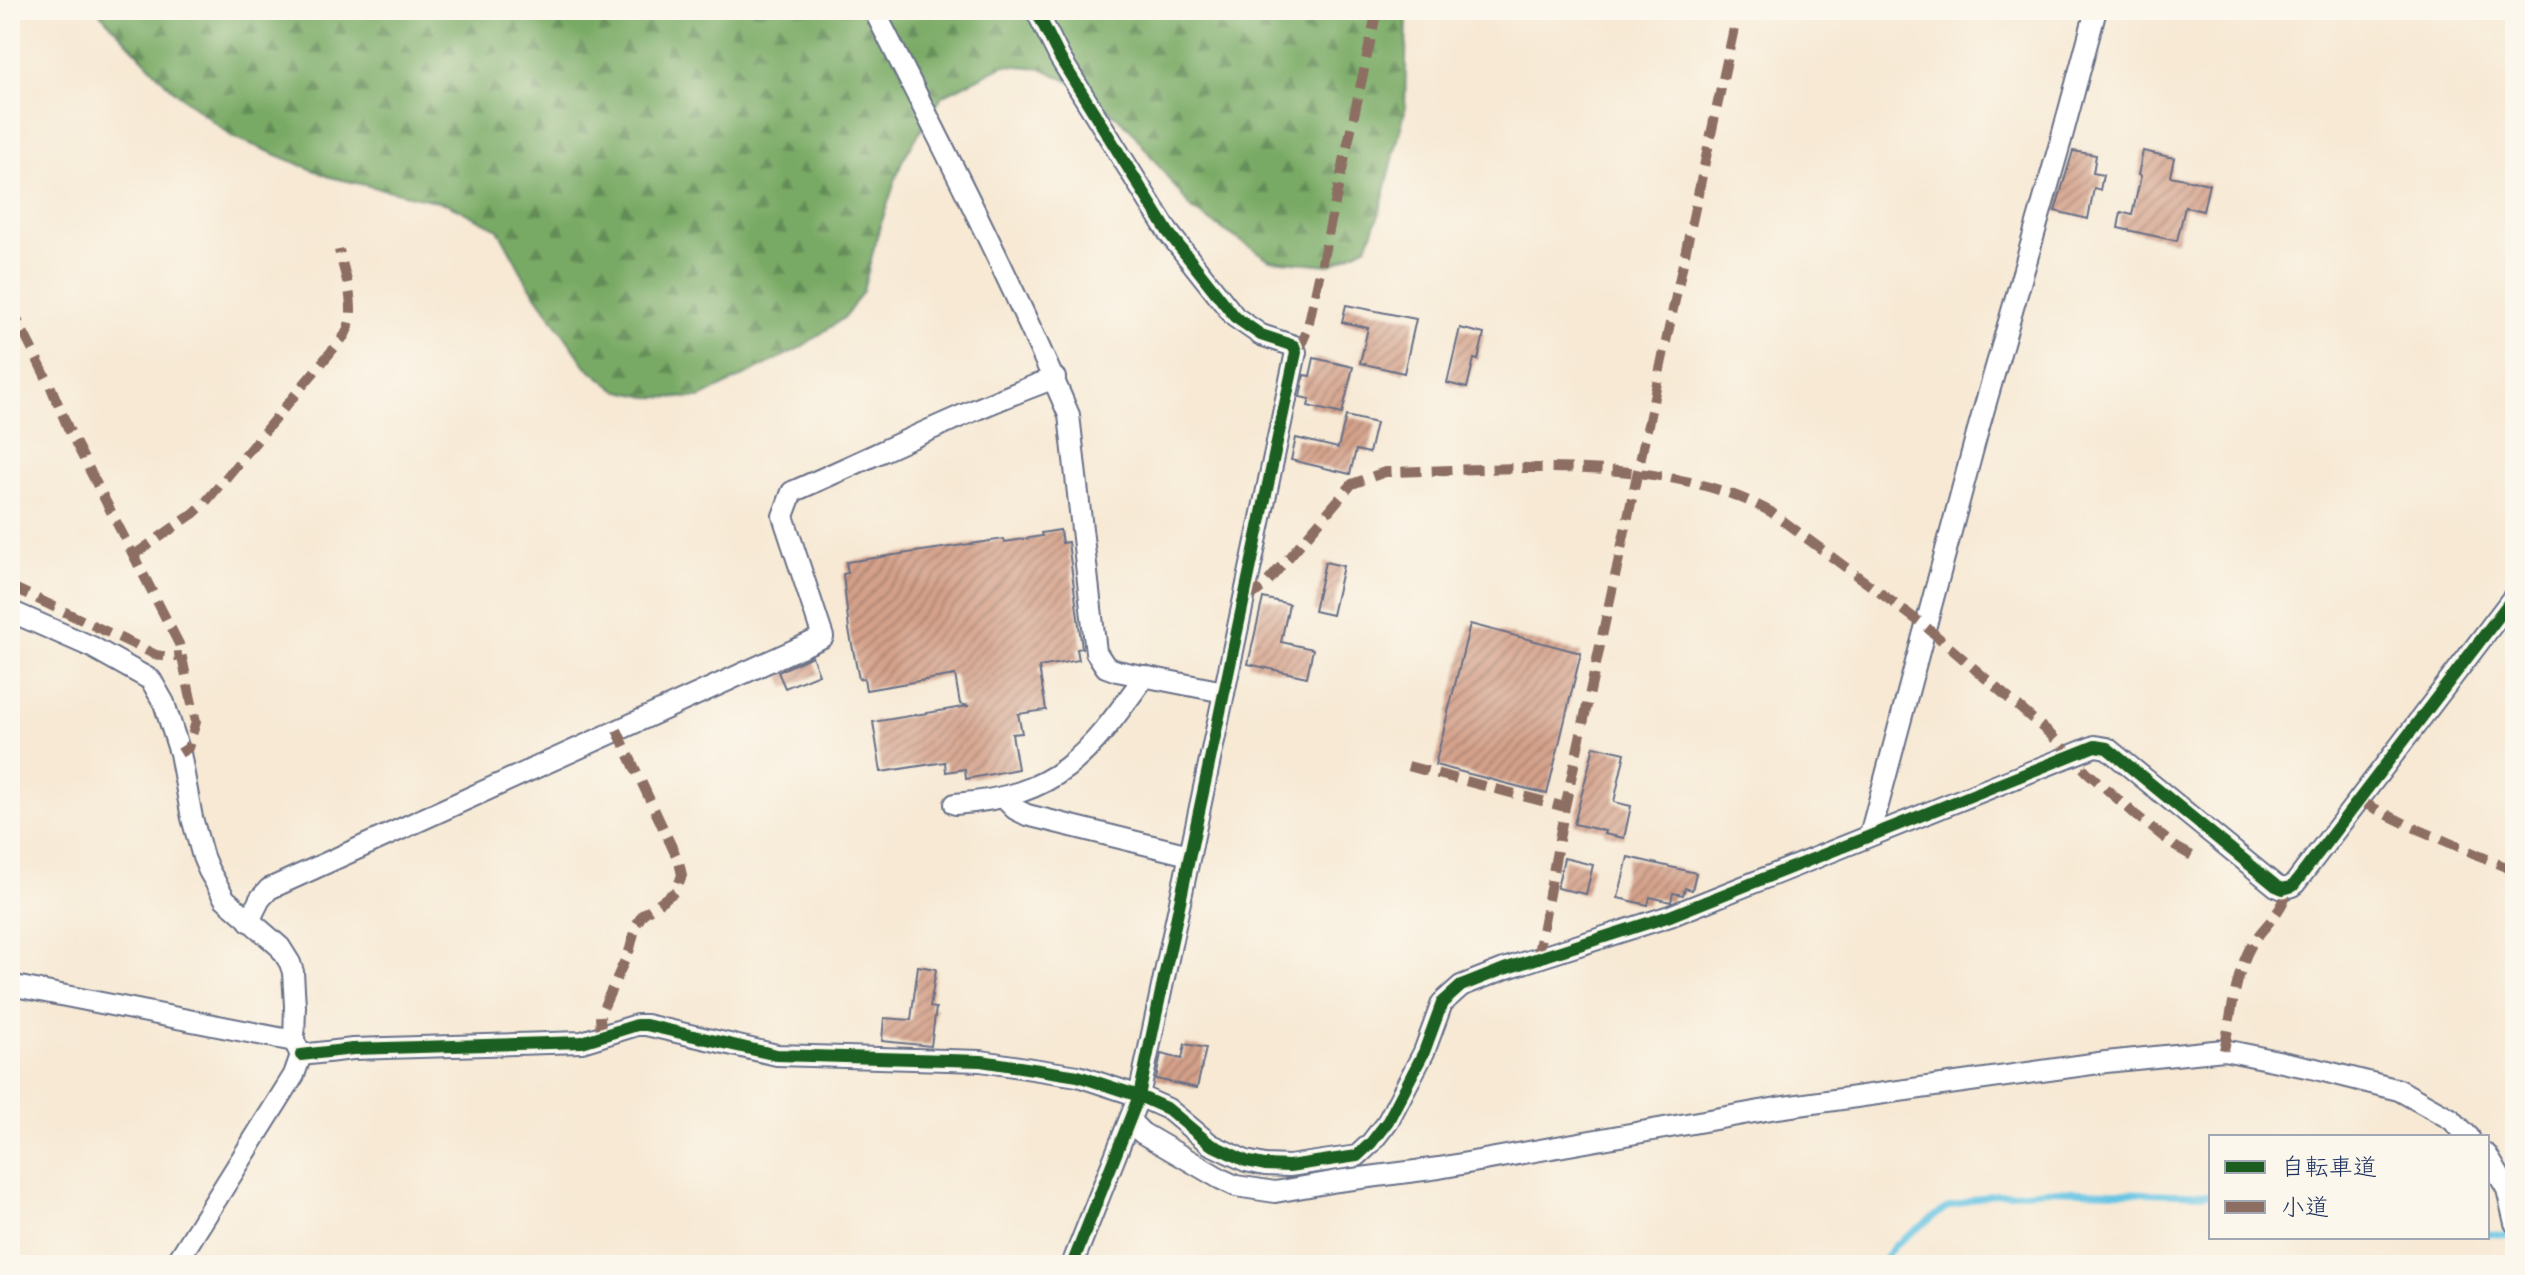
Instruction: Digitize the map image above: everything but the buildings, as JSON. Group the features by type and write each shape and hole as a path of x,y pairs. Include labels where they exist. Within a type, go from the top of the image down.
{"street":[{"path":"874,10 970,198 1055,378 1072,429 1096,652 1106,667 1224,692"},
{"path":"1036,10 1060,58 1184,253 1235,317 1261,335 1291,344 1296,349 1139,1096 1072,1265"},
{"path":"1870,835 1974,445 2096,10"},
{"path":"249,921 269,889 823,637 783,516 792,492 968,412 1055,378"},
{"path":"10,985 298,1048 573,1043 646,1025 777,1055 981,1061 1078,1076 1139,1096 1168,1109 1210,1144 1246,1161 1289,1166 1357,1156 1388,1121 1424,1052 1442,1003 1461,986 1504,969 1670,916 2088,748 2101,746 2114,754 2271,882 2283,889 2289,888 2307,870 2515,595"},
{"path":"10,611 92,647 151,680 164,703 180,753 203,857 225,899 285,951 293,972 298,1048 294,1075 175,1265"},
{"path":"955,804 1003,797 1055,777 1080,758 1111,723 1145,676"},
{"path":"1003,797 1027,815 1189,855"},
{"path":"1130,1121 1142,1133 1221,1179 1236,1186 1275,1192 1439,1168 1777,1108 2106,1062 2224,1050 2399,1090 2451,1119 2467,1135"},
{"path":"2489,1158 2507,1189 2515,1223"}],"green space":[{"path":"97,10 1407,10 1405,111 1379,215 1367,246 1330,265 1270,260 1193,210 1130,129 1089,92 1042,68 1004,65 942,96 902,161 863,291 845,317 800,348 700,398 648,397 616,390 586,366 527,282 498,229 448,204 330,177 231,136 170,87"}],"waterway":[{"path":"1880,1265 1894,1246 1946,1208 1989,1195 2047,1190 2209,1195"},
{"path":"2489,1233 2515,1237"}],"marked path":[{"path":"1296,349 1307,331 1377,10"},
{"path":"1537,959 1565,807 1738,10"},
{"path":"134,555 204,504 345,335 351,304 339,250"},
{"path":"10,306 68,428 179,644 196,722 188,748 180,753"},
{"path":"1244,598 1265,585 1352,484 1385,472 1582,469 1633,472 1682,480 1728,493 1771,512 1925,626 2050,734 2137,816 2194,857"},
{"path":"10,586 156,655 182,656"},
{"path":"601,1036 600,1015 630,949 636,925 643,914 676,891 682,875 679,862 617,730"},
{"path":"1408,766 1565,807"},
{"path":"2360,801 2515,871"},
{"path":"2224,1050 2237,983 2246,957 2255,939 2282,904 2287,888"}],"cycle path":[{"path":"1036,10 1060,58 1168,232 1235,317 1261,335 1294,346 1296,352 1139,1096 1072,1265"},
{"path":"301,1055 353,1049 582,1042 646,1025 777,1055 981,1061 1078,1076 1168,1109 1210,1144 1246,1161 1289,1166 1357,1156 1388,1121 1424,1052 1442,1003 1461,986 1504,969 1670,916 2095,746 2107,748 2276,886 2283,889 2293,886 2515,595"}]}
